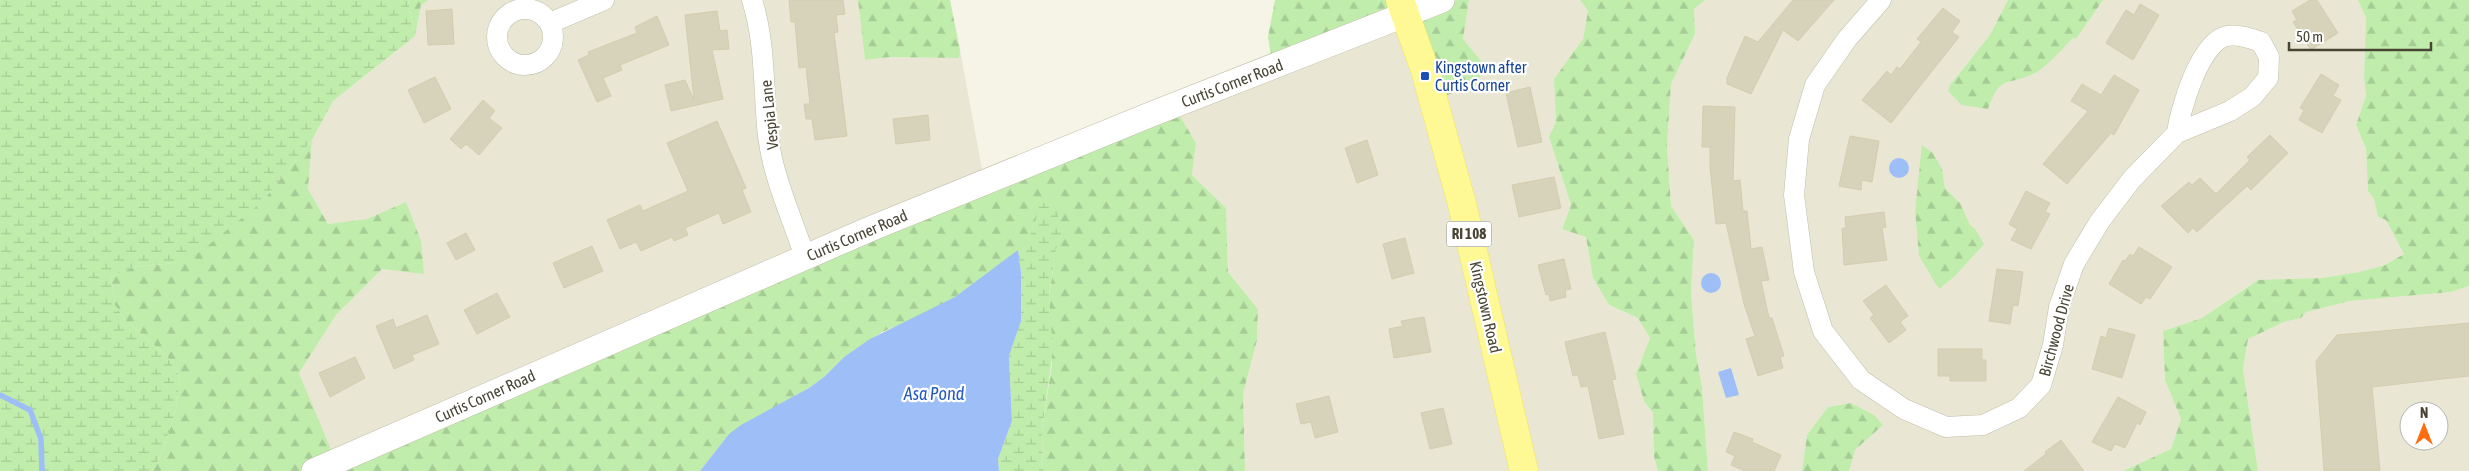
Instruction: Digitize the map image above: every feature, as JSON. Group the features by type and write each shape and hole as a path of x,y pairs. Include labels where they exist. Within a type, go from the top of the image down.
{"main road":[{"name":"Kingstown Road","path":"1402,7 1425,70 1462,204 1524,471"}],"street":[{"path":"550,23 604,0"},
{"name":"Vespia Lane","path":"752,0 759,21 769,138 781,187 806,257"},
{"name":"Curtis Corner Road","path":"314,471 806,257 1152,114 1402,7 1442,0"},
{"name":"Birchwood Drive","path":"1881,0 1847,40 1815,85 1799,139 1794,195 1804,272 1823,331 1861,380 1904,409 1946,427 1983,426 2019,408 2041,385 2053,345 2059,307 2074,264 2100,221 2132,179 2177,133 2230,111 2252,97 2268,78 2269,57 2261,42 2245,36 2225,36 2210,47 2180,111 2177,133"}],"shaded area":[{"path":"428,0 858,0 865,60 890,57 958,58 960,50 984,180 332,453 299,373 336,315 382,269 424,273 406,202 367,219 328,224 308,189 312,140 333,101 415,36 421,4"},
{"path":"1469,0 1580,0 1588,11 1583,39 1554,79 1556,122 1549,137 1571,205 1562,228 1586,237 1593,278 1609,305 1638,318 1650,338 1636,374 1644,401 1653,413 1654,457 1658,471 1245,471 1243,394 1257,340 1258,309 1228,272 1226,208 1192,175 1196,143 1175,108 1404,13 1463,39"},
{"path":"1705,0 2008,0 1990,35 1950,85 1994,93 2004,81 2034,74 2073,38 2076,39 2103,0 2358,0 2366,18 2364,77 2366,96 2356,125 2366,150 2368,191 2374,199 2378,217 2386,220 2404,254 2385,265 2359,272 2322,278 2251,284 2202,318 2163,331 2165,380 2181,419 2171,449 2123,471 1849,471 1855,450 1883,425 1874,415 1851,403 1828,407 1807,435 1802,471 1708,471 1702,387 1696,354 1691,292 1694,240 1671,206 1667,146 1671,84 1695,34 1694,9","holes":["1923,145 1942,169 1945,188 1960,203 1970,225 1975,230 1934,281 1919,256 1915,211"]},
{"path":"2469,286 2469,471 2258,471 2243,369 2248,339 2284,322 2301,318 2306,312 2350,301 2451,292"}],"green space":[{"path":"0,0 408,0 415,36 333,101 312,140 261,203 197,254 174,263 133,267 111,277 115,305 125,320 167,356 180,378 176,410 161,456 152,471 0,471"},
{"path":"408,0 428,0 421,5 415,36"},
{"path":"858,0 950,0 960,50 959,58 890,57 865,60"},
{"path":"1275,0 1469,0 1463,39 1485,66 1476,85 1439,98 1409,20 1272,62 1268,37"},
{"path":"1580,0 1705,0 1694,9 1695,34 1671,84 1667,146 1671,206 1694,240 1691,292 1696,354 1702,387 1708,471 1658,471 1654,457 1653,413 1644,401 1636,374 1650,338 1638,318 1609,305 1593,278 1586,237 1562,229 1571,205 1549,137 1556,122 1554,79 1583,39 1588,11"},
{"path":"2008,0 2103,0 2076,39 2073,38 2043,68 2033,74 2000,86 1992,98 1988,109 1962,105 1948,91 1950,85 1990,35"},
{"path":"2358,0 2469,0 2469,286 2451,292 2350,301 2306,312 2301,318 2284,322 2248,339 2243,369 2258,471 2123,471 2171,449 2181,419 2165,380 2163,331 2202,318 2258,280 2322,278 2359,272 2385,265 2404,254 2386,220 2378,217 2374,199 2368,191 2366,149 2356,125 2366,96 2364,77 2366,18"},
{"path":"1175,108 1196,143 1192,175 1226,208 1228,272 1258,309 1257,340 1243,394 1245,471 1043,471 1042,430 1052,364 1049,297 1056,248 1061,235 1039,206 1036,224 1025,245 1009,258 955,297 915,318 882,332 844,357 824,377 809,388 729,434 700,471 152,471 161,456 176,410 180,378 167,356 125,320 115,305 111,277 133,267 174,263 261,203 312,140 308,189 328,224 367,219 406,202 421,241 424,274 382,269 336,315 299,373 332,452"},
{"path":"1922,145 1933,153 1942,169 1945,188 1960,203 1970,225 1975,229 1984,244 1955,276 1939,289 1919,256 1915,211"},
{"path":"1052,199 1060,221 1061,235 1056,249 1049,296 1053,351 1042,430 1043,471 999,471 998,459 1012,421 1009,356 1021,321 1021,272 1018,250 1027,241 1032,230 1038,206"},
{"path":"1851,403 1874,415 1883,425 1855,450 1849,471 1802,471 1807,435 1828,407"}],"water":[{"path":"1895,158 1903,158 1909,164 1909,172 1903,178 1895,178 1889,172 1889,164"},
{"name":"Asa Pond","path":"1018,250 1021,272 1021,321 1009,356 1012,421 998,459 999,471 700,471 729,434 741,425 809,388 824,377 844,357 870,339 955,297"},
{"path":"1711,273 1718,276 1721,283 1718,290 1711,293 1704,290 1701,283 1704,276"},
{"path":"1731,368 1739,395 1726,398 1718,372"}],"building":[{"path":"789,0 843,0 845,14 836,15 838,32 834,33 847,136 815,140 812,119 806,119 804,104 810,104 806,67 799,68 795,22 791,22"},
{"path":"1793,0 1834,0 1798,41 1783,30 1751,94 1727,84 1727,78 1745,36 1758,42"},
{"path":"2310,0 2317,0 2338,33 2311,50 2293,22 2297,20 2292,11"},
{"path":"2140,4 2159,15 2133,60 2106,43 2126,10 2134,15"},
{"path":"1943,8 1960,21 1952,32 1959,37 1891,123 1862,100 1887,71 1891,75 1897,67 1900,69 1921,42 1917,39"},
{"path":"452,9 454,44 428,45 426,11"},
{"path":"717,11 720,31 727,30 729,49 712,50 723,99 671,111 665,85 685,80 694,100 685,15"},
{"path":"657,16 669,45 620,65 622,70 603,78 611,96 597,102 578,60 589,55 588,52 637,33 635,27"},
{"path":"2321,74 2339,85 2333,96 2341,100 2322,133 2299,120 2304,110 2300,108"},
{"path":"2114,75 2139,90 2114,135 2111,133 2067,184 2043,164 2088,111 2071,101 2082,84 2101,95"},
{"path":"435,77 451,109 424,123 408,90"},
{"path":"1530,87 1542,142 1518,147 1506,93"},
{"path":"483,100 495,111 489,118 502,128 479,155 466,144 461,149 450,139"},
{"path":"1703,106 1735,107 1733,181 1740,180 1743,211 1747,211 1751,249 1762,247 1769,280 1761,281 1769,318 1772,318 1784,356 1780,357 1783,368 1758,376 1746,339 1755,336 1744,304 1726,223 1716,224 1710,167 1710,147 1702,147"},
{"path":"928,115 930,140 896,144 893,119"},
{"path":"717,121 746,188 742,190 751,212 723,224 719,213 685,228 688,235 674,241 672,237 641,251 636,242 620,249 607,220 640,205 643,211 688,191 667,143"},
{"path":"2270,135 2288,153 2251,190 2247,186 2197,232 2193,228 2188,233 2161,206 2189,182 2192,185 2200,178 2216,194 2250,160 2247,157"},
{"path":"1850,136 1879,141 1872,182 1862,180 1861,190 1839,186"},
{"path":"1367,140 1378,175 1357,183 1345,148"},
{"path":"1554,177 1561,208 1519,217 1512,185"},
{"path":"2026,191 2050,203 2045,212 2050,214 2031,249 2011,240 2017,229 2009,224"},
{"path":"1884,212 1886,227 1882,228 1887,260 1844,265 1842,228 1846,228 1845,217"},
{"path":"466,233 475,250 456,260 447,243"},
{"path":"1405,238 1414,273 1392,279 1383,244"},
{"path":"592,246 603,271 564,288 553,263"},
{"path":"2139,247 2172,267 2150,299 2146,297 2141,304 2109,284 2123,260 2125,261 2130,254 2133,256"},
{"path":"1564,259 1571,289 1565,290 1566,297 1550,301 1549,294 1546,295 1538,265"},
{"path":"1997,269 2023,272 2018,306 2013,305 2010,324 1989,321"},
{"path":"1886,285 1908,316 1900,322 1906,330 1889,343 1870,318 1874,315 1863,301"},
{"path":"497,293 510,317 477,334 464,310"},
{"path":"427,315 439,344 412,355 414,360 394,369 376,326 393,319 396,328"},
{"path":"1424,317 1431,352 1394,358 1389,329 1403,326 1401,321"},
{"path":"2469,323 2469,376 2372,387 2380,471 2324,471 2316,361 2337,335"},
{"path":"2109,328 2135,335 2122,378 2092,369 2101,336 2106,338"},
{"path":"1605,332 1616,379 1612,380 1624,434 1599,439 1588,386 1581,387 1578,375 1573,376 1565,342"},
{"path":"1938,349 1982,349 1982,360 1986,360 1986,381 1950,381 1950,376 1938,376"},
{"path":"355,357 365,378 330,397 319,373"},
{"path":"1329,396 1338,432 1315,438 1311,422 1301,424 1296,404"},
{"path":"2118,397 2146,412 2140,425 2137,423 2125,448 2115,444 2111,451 2092,442"},
{"path":"1443,408 1452,444 1430,449 1421,413"},
{"path":"1734,432 1753,439 1752,442 1781,455 1774,471 1745,471 1731,465 1735,456 1726,452"},
{"path":"2061,440 2084,471 2024,471 2046,454 2045,452"}],"waterway":[{"path":"0,395 30,410 41,439 42,471"}],"place":[{"name":"Kingstown after Curtis Corner","path":"1425,76"}]}
